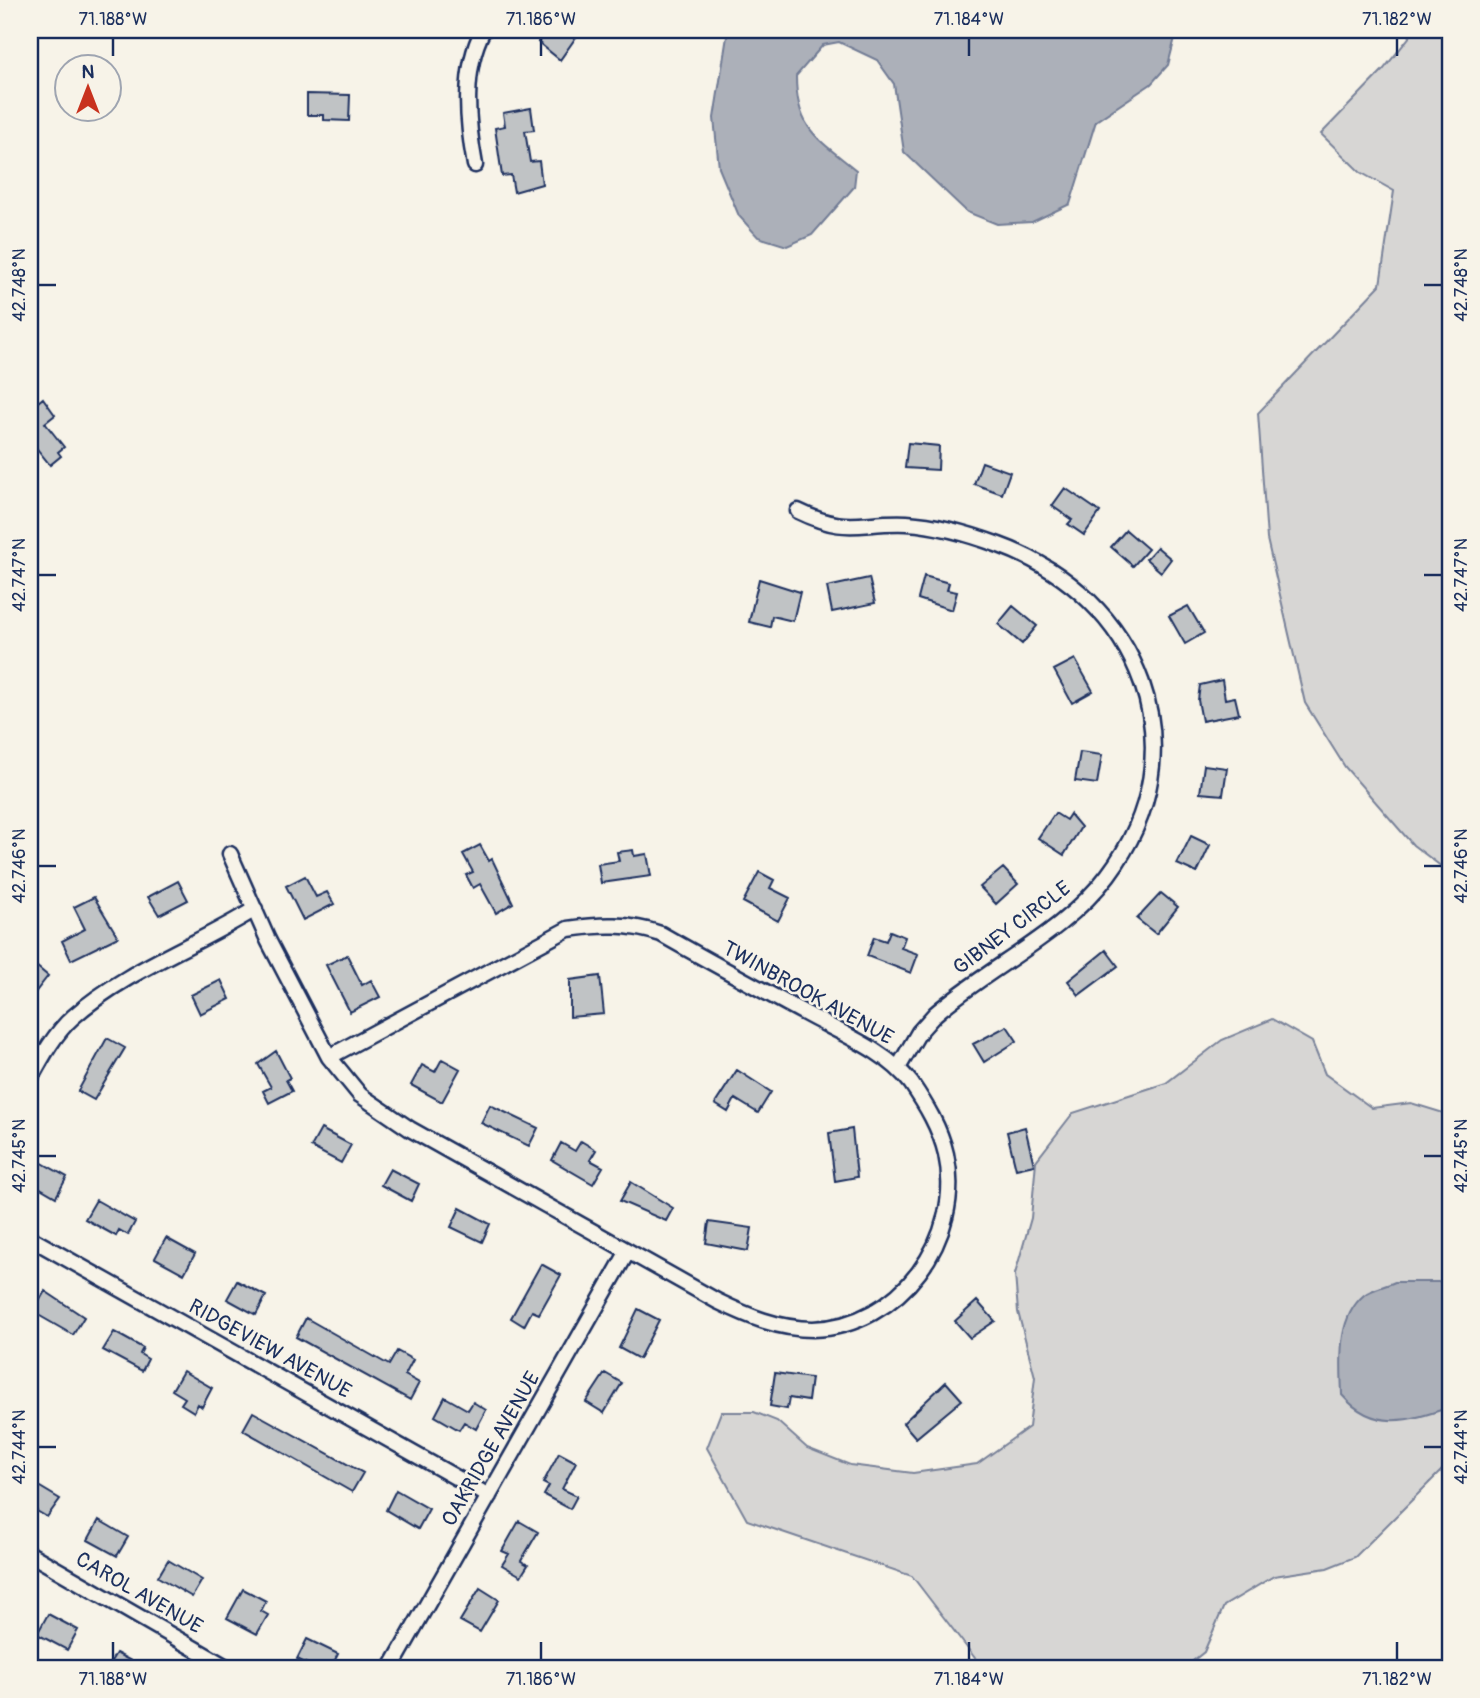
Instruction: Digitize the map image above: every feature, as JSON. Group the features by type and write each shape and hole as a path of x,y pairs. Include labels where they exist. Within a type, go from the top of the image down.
{"street":[{"path":"475,165 469,132 468,96 473,58 483,30"},
{"name":"GIBNEY CIRCLE","path":"798,511 819,521 854,527 903,523 940,528 1001,545 1038,561 1084,594 1114,626 1139,676 1151,719 1152,752 1146,796 1126,848 1107,876 1065,918 935,1014 919,1032 898,1068"},
{"name":"TWINBROOK AVENUE","path":"230,854 268,940 329,1057 360,1095 410,1129 717,1301 773,1324 803,1328 834,1327 853,1322 890,1303 919,1274 939,1238 949,1176 946,1155 932,1116 898,1068 661,934 641,927 603,924 568,929 329,1057"},
{"path":"30,1079 58,1033 105,993 211,937 256,909"},
{"name":"RIDGEVIEW AVENUE","path":"30,1238 489,1496"},
{"name":"OAKRIDGE AVENUE","path":"391,1668 628,1251"},
{"name":"CAROL AVENUE","path":"30,1554 228,1668"}],"shaded area":[{"path":"728,30 1177,30 1168,65 1151,84 1096,121 1070,204 1032,222 997,224 967,212 904,152 894,84 877,60 839,42 823,45 796,76 800,109 805,121 820,141 856,170 854,187 812,235 787,246 758,237 739,216 719,168 714,118"},
{"path":"1415,30 1450,30 1450,873 1413,845 1345,767 1305,703 1267,539 1258,413 1380,285 1394,191 1360,172 1321,134 1383,70"},
{"path":"1272,1019 1312,1042 1325,1074 1372,1108 1411,1103 1450,1115 1450,1467 1445,1467 1355,1557 1327,1568 1274,1576 1224,1606 1204,1652 1184,1668 981,1666 912,1576 747,1520 707,1448 721,1412 754,1412 777,1421 807,1448 850,1465 913,1473 977,1464 1029,1427 1035,1377 1018,1312 1015,1274 1031,1218 1036,1161 1073,1113 1166,1083 1222,1040"},
{"path":"1395,1282 1450,1282 1450,1407 1420,1416 1393,1420 1379,1419 1367,1414 1354,1407 1342,1395 1341,1355 1344,1328 1355,1305 1367,1293"}],"building":[{"path":"548,30 581,30 560,60 538,42"},
{"path":"307,94 350,95 349,121 324,120 324,115 307,115"},
{"path":"531,108 534,130 525,131 530,162 539,161 542,184 514,192 511,175 502,176 495,128 505,126 503,113"},
{"path":"43,398 55,415 45,423 64,447 58,452 61,456 50,465 30,440 30,402 33,406"},
{"path":"908,443 939,446 938,470 905,468"},
{"path":"982,462 1010,472 1002,494 974,484"},
{"path":"1065,488 1100,512 1084,535 1068,524 1072,520 1052,506"},
{"path":"1126,530 1148,549 1133,566 1111,547"},
{"path":"1157,547 1171,559 1161,572 1146,559"},
{"path":"924,576 949,583 947,590 957,592 952,610 918,599"},
{"path":"869,578 875,603 832,612 827,587"},
{"path":"759,579 800,592 793,621 772,616 770,627 749,622"},
{"path":"1013,606 1037,626 1022,644 998,624"},
{"path":"1188,606 1204,633 1185,644 1169,616"},
{"path":"1075,659 1093,691 1072,703 1054,670"},
{"path":"1222,680 1225,699 1235,697 1239,714 1202,721 1198,700 1200,685"},
{"path":"1080,752 1102,755 1097,784 1075,781"},
{"path":"1204,765 1227,768 1223,795 1200,793"},
{"path":"1055,813 1066,820 1070,814 1081,827 1064,855 1038,838"},
{"path":"1191,836 1210,845 1197,873 1177,864"},
{"path":"480,845 489,861 492,859 513,903 496,913 480,884 473,888 466,875 473,872 463,854"},
{"path":"633,850 634,856 647,854 651,876 601,883 598,864 619,861 617,852"},
{"path":"1003,868 1018,884 996,904 980,887"},
{"path":"759,872 774,880 770,888 790,898 778,921 743,902"},
{"path":"305,876 316,897 327,892 334,904 303,920 286,886"},
{"path":"178,881 188,900 159,915 148,897"},
{"path":"1161,893 1178,907 1156,934 1137,919"},
{"path":"94,897 118,937 71,960 62,941 85,929 74,907"},
{"path":"890,931 905,937 901,948 918,954 911,973 867,956 874,937 886,941"},
{"path":"1106,950 1118,966 1079,995 1068,981"},
{"path":"347,955 362,985 371,980 380,997 350,1012 326,965"},
{"path":"30,961 48,976 30,999"},
{"path":"600,976 604,1014 570,1017 570,980"},
{"path":"221,980 230,999 200,1014 191,995"},
{"path":"1007,1026 1017,1041 984,1062 973,1044"},
{"path":"107,1038 125,1048 94,1100 78,1091"},
{"path":"276,1051 290,1078 286,1080 292,1091 269,1103 263,1091 271,1087 258,1064"},
{"path":"442,1059 460,1069 442,1102 411,1085 422,1065 435,1072"},
{"path":"737,1070 771,1092 758,1113 735,1099 728,1112 715,1104"},
{"path":"490,1105 538,1128 529,1146 481,1123"},
{"path":"1025,1127 1034,1165 1016,1169 1007,1132"},
{"path":"321,1129 351,1145 341,1163 311,1147"},
{"path":"852,1129 857,1177 835,1181 829,1133"},
{"path":"581,1141 596,1150 590,1160 603,1167 593,1184 552,1160 561,1143 575,1151"},
{"path":"37,1160 67,1177 56,1197 30,1182 30,1173"},
{"path":"390,1169 419,1184 411,1201 381,1185"},
{"path":"631,1182 673,1208 666,1221 620,1201"},
{"path":"96,1200 135,1222 128,1235 119,1230 116,1236 85,1219"},
{"path":"460,1208 490,1224 482,1242 451,1227"},
{"path":"709,1222 752,1228 748,1251 706,1243"},
{"path":"166,1238 195,1254 184,1274 155,1258"},
{"path":"541,1264 561,1275 539,1314 532,1311 524,1326 511,1318"},
{"path":"237,1281 266,1296 256,1315 227,1299"},
{"path":"45,1291 84,1317 73,1335 33,1312"},
{"path":"977,1301 995,1321 970,1338 955,1321"},
{"path":"638,1309 659,1320 639,1359 619,1348"},
{"path":"306,1318 389,1365 397,1351 413,1360 405,1375 419,1383 410,1400 296,1337"},
{"path":"114,1332 143,1348 140,1354 148,1359 142,1371 103,1350"},
{"path":"183,1371 212,1388 202,1407 198,1404 194,1412 181,1404 185,1398 172,1390"},
{"path":"605,1373 622,1383 604,1413 586,1402"},
{"path":"775,1373 811,1378 808,1401 789,1398 787,1409 770,1406"},
{"path":"946,1382 962,1400 916,1438 903,1423"},
{"path":"445,1397 468,1410 473,1402 486,1410 476,1429 464,1422 459,1430 435,1416"},
{"path":"253,1412 363,1473 352,1492 243,1430"},
{"path":"559,1453 576,1462 562,1489 577,1496 570,1509 544,1495 549,1486 543,1483"},
{"path":"30,1481 60,1499 47,1517 30,1507"},
{"path":"396,1490 429,1509 418,1529 386,1510"},
{"path":"99,1520 128,1537 117,1556 88,1540"},
{"path":"519,1521 538,1532 521,1561 528,1565 521,1576 502,1565 509,1554 502,1551"},
{"path":"168,1560 202,1580 192,1597 158,1577"},
{"path":"480,1588 499,1600 480,1632 460,1621"},
{"path":"243,1589 266,1601 261,1611 268,1615 257,1634 227,1618"},
{"path":"48,1614 78,1630 67,1650 37,1634"},
{"path":"307,1639 338,1654 331,1668 316,1668 297,1659"},
{"path":"116,1653 144,1668 107,1668"}]}
